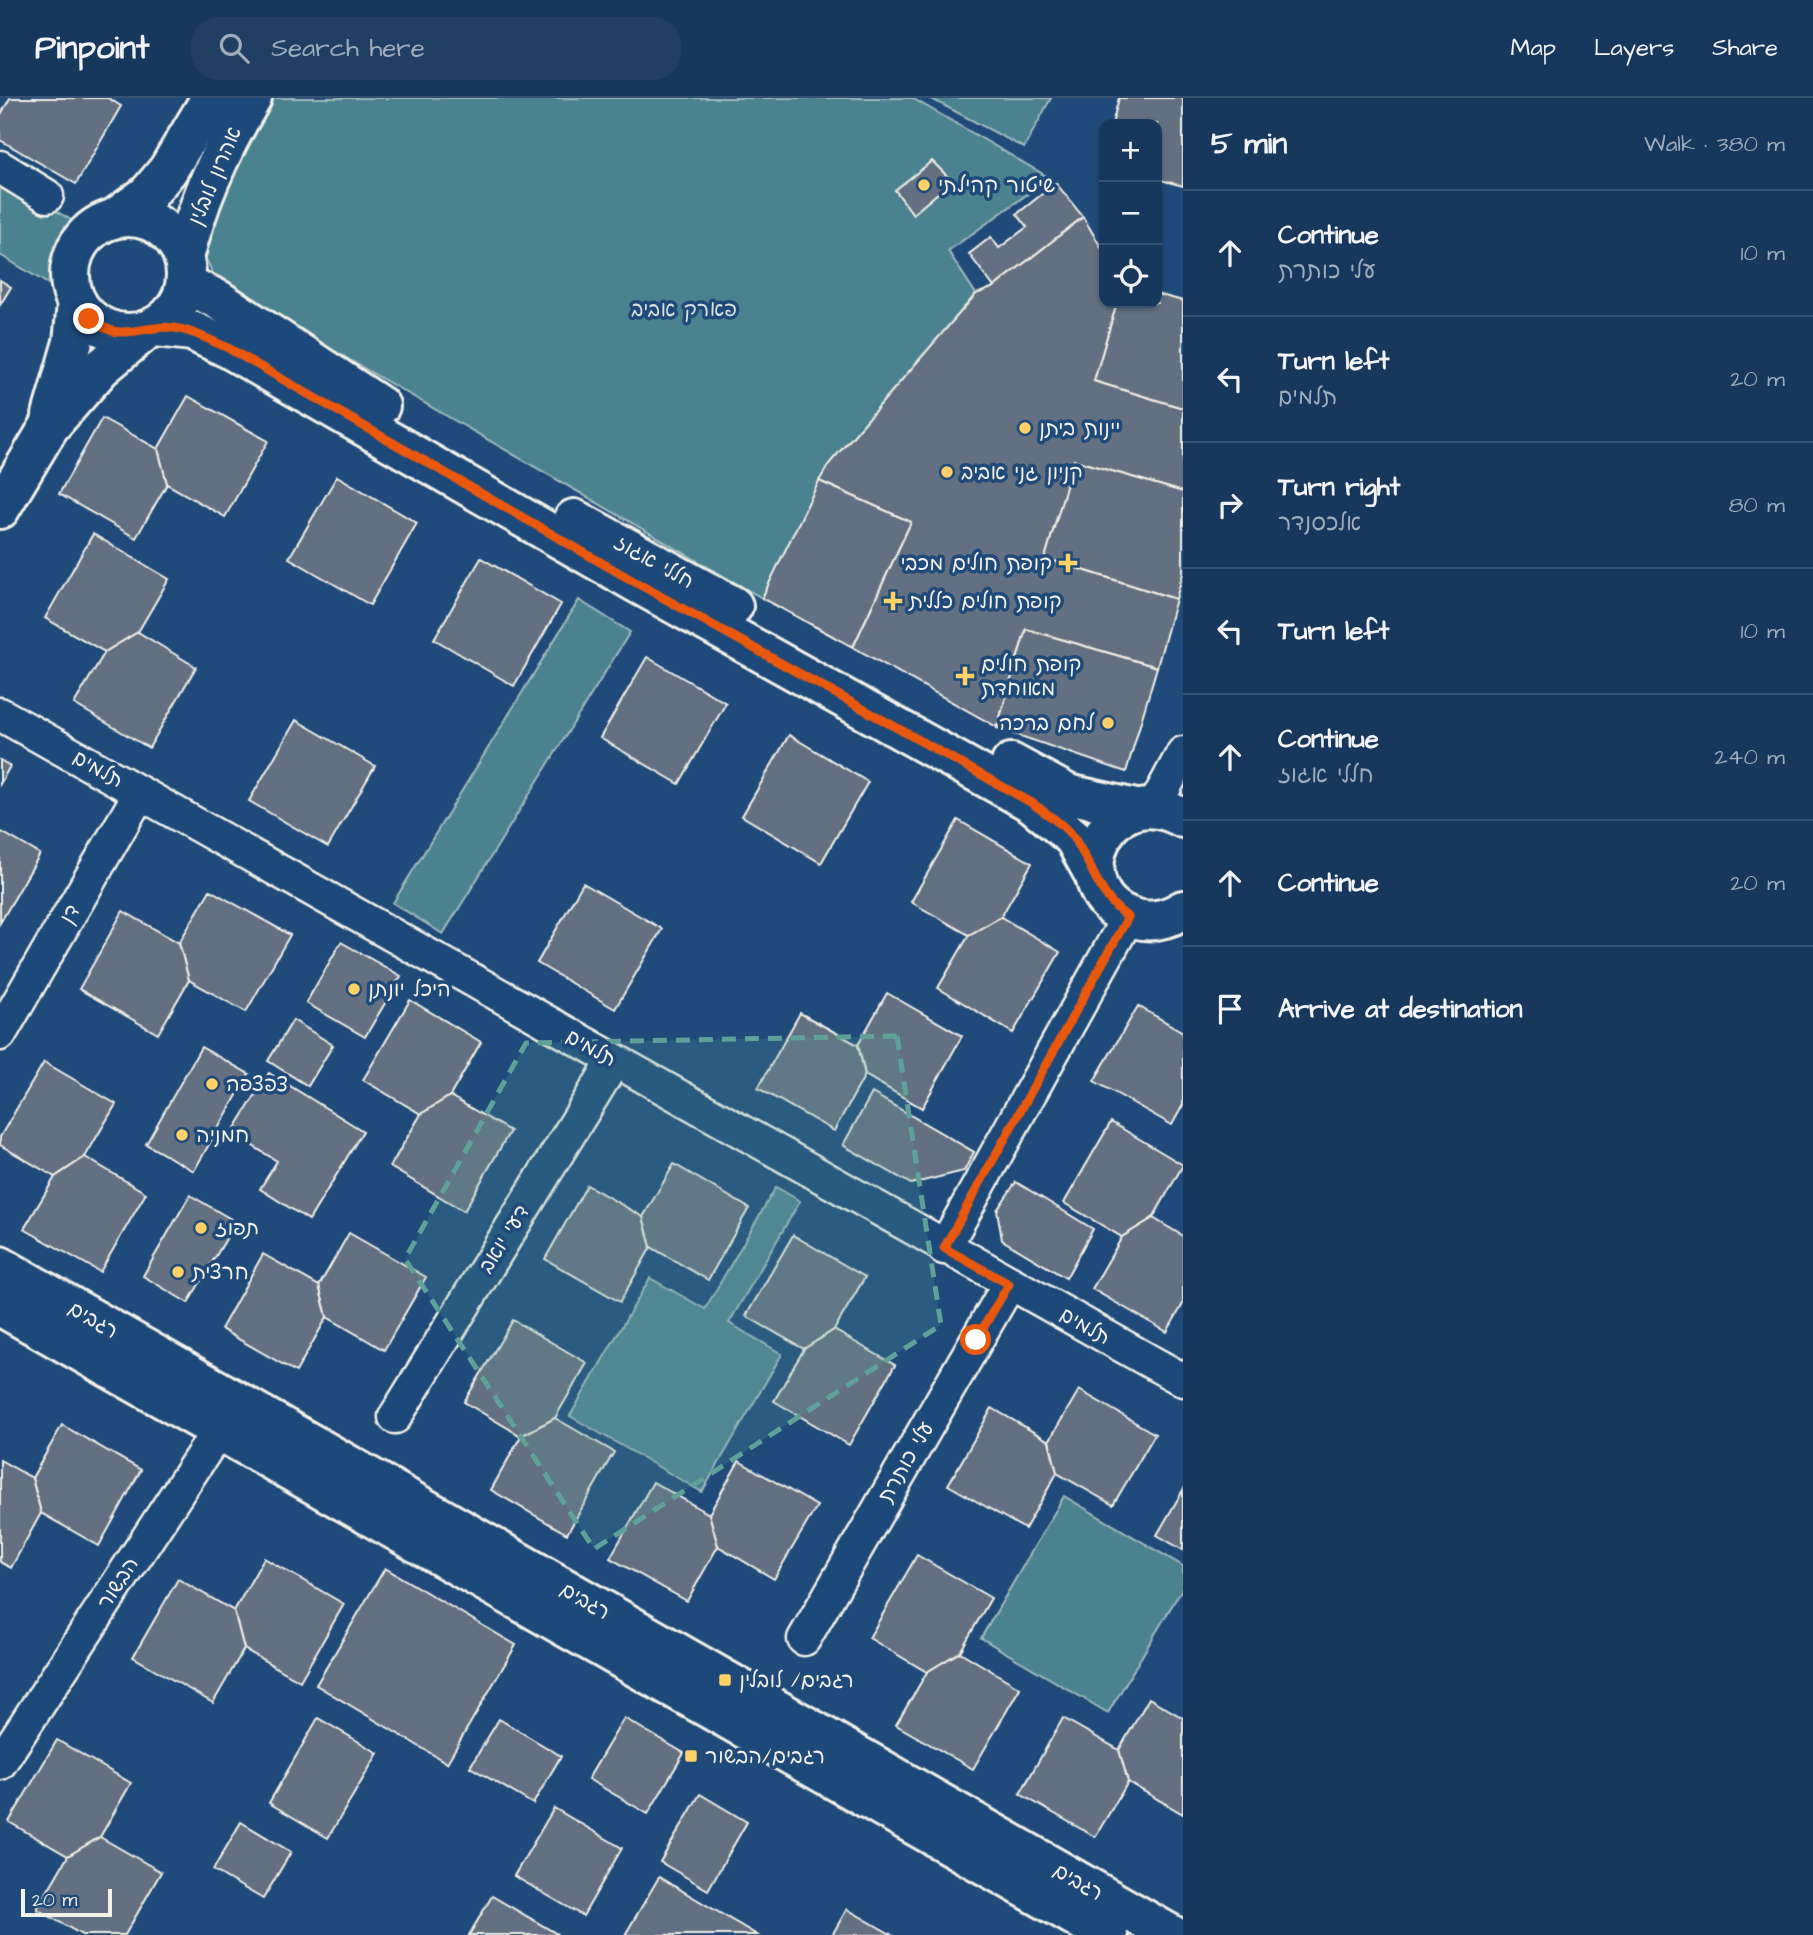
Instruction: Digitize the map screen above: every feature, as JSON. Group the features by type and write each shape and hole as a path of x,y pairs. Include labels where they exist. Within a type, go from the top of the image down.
{"street":[{"name":"אהרון לובלין","path":"114,218 148,194 168,170 211,98"},
{"name":"אהרון לובלין","path":"185,271 193,219 225,144 252,98"},
{"path":"0,167 47,196"},
{"path":"0,509 49,427 101,368 150,330 175,309 185,271 177,242 165,229 149,220 132,216 114,218 91,230 74,251 69,269 70,287 76,304 89,319 106,330 125,334 150,330"},
{"name":"חללי אגוז","path":"185,271 217,299 314,364 476,463 1044,782 1068,794 1158,811"},
{"path":"49,427 73,342 76,304"},
{"name":"חללי אגוז","path":"150,330 192,331 228,348 635,582 1032,803 1073,838 1102,894 1114,908 1128,917"},
{"name":"תלמים","path":"0,714 944,1248 1183,1380"},
{"path":"1095,876 1094,858 1098,842 1120,816 1158,811 1183,753"},
{"name":"דן","path":"0,1034 141,793"},
{"path":"944,1248 1128,917 1145,921 1179,915"},
{"name":"דעי יואב","path":"395,1417 614,1061"},
{"name":"רגבים","path":"0,1266 227,1417 1108,1935"},
{"name":"עלי כותרת","path":"804,1639 1009,1284"},
{"name":"רגבים","path":"0,1306 227,1417 1172,1935"},
{"name":"הבשור","path":"0,1763 227,1417"}],"highlighted area":[{"path":"897,1036 941,1325 594,1549 405,1259 526,1043"}],"green space":[{"name":"פארק אביב","path":"273,98 912,98 1050,178 948,251 976,294 829,464 762,598 218,284 203,253 224,183"},
{"path":"930,98 1051,98 1024,148"},
{"path":"0,178 78,224 57,256 55,288 0,255"},
{"path":"579,600 630,632 443,934 393,903"},
{"path":"776,1187 800,1201 729,1323 782,1354 702,1492 570,1416 650,1278 705,1309"},
{"path":"1064,1496 1183,1566 1183,1587 1108,1713 981,1638"}],"building":[{"path":"10,98 108,98 121,106 76,184 0,140 0,116"},
{"path":"1119,98 1183,98 1183,186 1162,180 1162,119 1113,119"},
{"name":"שיטור קהילתי","path":"932,161 952,181 913,214 895,190"},
{"path":"1056,183 1083,217 994,287 969,254 991,237 999,248 1027,227 1017,214"},
{"name":"קניון גני אביב","path":"1083,217 1099,244 1099,308 1116,308 1094,381 1183,408 1183,492 1074,460 1045,558 1176,599 1157,667 1026,629 997,727 853,647 911,522 819,481 829,464 976,294 994,287"},
{"path":"0,280 11,287 0,305"},
{"path":"1162,295 1183,301 1183,408 1094,381 1116,308 1162,308"},
{"path":"188,396 268,441 225,517 167,484 158,449"},
{"path":"102,418 158,449 167,484 136,538 59,494"},
{"path":"1074,460 1183,492 1183,573 1176,599 1045,558"},
{"path":"337,476 417,523 370,605 289,558"},
{"path":"819,481 911,522 853,647 762,598"},
{"path":"93,534 169,579 138,632 105,652 45,618"},
{"path":"481,558 561,604 514,686 434,639"},
{"path":"1026,629 1157,667 1126,772 997,728"},
{"path":"138,632 196,667 149,748 74,704 105,652"},
{"path":"647,657 726,703 679,784 600,738"},
{"path":"296,720 375,766 328,847 249,801"},
{"path":"789,735 868,782 821,863 742,816"},
{"path":"0,760 10,766 0,784"},
{"path":"958,820 1032,863 1001,917 969,935 911,902"},
{"path":"0,831 40,854 0,923"},
{"path":"583,883 662,929 615,1009 537,963"},
{"path":"210,890 290,935 246,1012 189,980 179,943"},
{"path":"123,911 179,943 189,980 158,1034 79,989"},
{"path":"1001,917 1060,952 1013,1033 938,988 969,935"},
{"name":"היכל יונתן","path":"341,942 401,976 365,1037 306,1003"},
{"path":"887,993 962,1036 922,1108 865,1075 858,1045"},
{"path":"410,1000 481,1042 450,1096 421,1114 363,1080"},
{"path":"1138,1006 1183,1032 1183,1105 1172,1125 1094,1081"},
{"path":"800,1013 858,1045 865,1075 834,1131 758,1088"},
{"path":"293,1020 333,1045 308,1086 268,1061"},
{"path":"201,1047 249,1074 194,1171 146,1144"},
{"path":"44,1062 116,1104 85,1157 55,1177 0,1145 0,1137"},
{"path":"269,1073 363,1131 309,1220 260,1189 277,1161 232,1133"},
{"path":"872,1093 974,1152 964,1171 911,1184 843,1145"},
{"path":"450,1096 510,1131 464,1211 390,1167 421,1114"},
{"path":"1111,1122 1183,1165 1153,1218 1122,1237 1064,1203"},
{"path":"85,1157 146,1193 100,1272 24,1229 55,1177"},
{"path":"674,1164 749,1208 708,1280 651,1247 643,1217"},
{"path":"1016,1182 1093,1229 1066,1278 1002,1240 997,1210"},
{"path":"587,1185 643,1217 651,1247 620,1302 545,1259"},
{"path":"190,1195 236,1222 188,1303 143,1276"},
{"path":"1153,1218 1183,1236 1183,1304 1167,1332 1092,1289 1122,1237"},
{"path":"349,1233 426,1277 384,1350 327,1317 319,1286"},
{"path":"793,1235 865,1277 834,1330 804,1349 746,1316"},
{"path":"263,1254 319,1286 327,1317 296,1372 221,1329"},
{"path":"513,1320 587,1363 555,1418 521,1436 464,1402"},
{"path":"834,1330 895,1365 849,1445 774,1401 804,1349"},
{"path":"1079,1390 1155,1434 1113,1505 1057,1473 1049,1441"},
{"path":"992,1408 1049,1441 1057,1473 1025,1529 948,1485"},
{"path":"555,1418 614,1452 567,1534 491,1490 521,1436"},
{"path":"62,1425 141,1470 99,1546 41,1513 32,1478"},
{"path":"0,1460 32,1478 41,1513 11,1568 0,1562"},
{"path":"739,1461 817,1506 774,1579 718,1546 709,1514"},
{"path":"653,1482 709,1514 718,1546 687,1601 610,1558"},
{"path":"1183,1490 1183,1550 1157,1535"},
{"path":"917,1555 991,1598 960,1652 927,1672 869,1638"},
{"path":"264,1558 344,1604 300,1681 244,1649 234,1611"},
{"path":"385,1568 516,1645 447,1763 316,1685"},
{"path":"178,1579 234,1611 244,1649 213,1703 133,1657"},
{"path":"960,1652 1020,1688 973,1769 896,1725 927,1672"},
{"path":"1149,1698 1183,1718 1183,1814 1128,1782 1119,1750"},
{"path":"318,1718 378,1753 328,1838 269,1803"},
{"path":"624,1718 684,1753 648,1814 588,1779"},
{"path":"1063,1718 1119,1750 1128,1782 1095,1837 1020,1794"},
{"path":"499,1719 561,1756 533,1804 470,1767"},
{"path":"57,1740 131,1783 100,1837 68,1856 9,1822"},
{"path":"700,1794 747,1822 708,1890 660,1862"},
{"path":"554,1808 622,1848 583,1916 514,1876"},
{"path":"241,1822 291,1852 263,1899 213,1870"},
{"path":"100,1837 161,1872 125,1935 82,1935 37,1909 68,1856"},
{"path":"659,1877 757,1935 625,1935"},
{"path":"492,1896 557,1934 469,1935"},
{"path":"847,1909 892,1935 832,1935"}],"place":[{"name":"שיטור קהילתי","path":"924,185"},
{"name":"יינות ביתן","path":"1025,428"},
{"name":"קניון גני אביב","path":"947,472"},
{"name":"קופת חולים מכבי","path":"1068,563"},
{"name":"קופת חולים כללית","path":"893,601"},
{"name":"קופת חולים מאוחדת","path":"965,676"},
{"name":"לחם ברכה","path":"1108,723"},
{"name":"היכל יונתן","path":"354,989"},
{"name":"צפצפה","path":"212,1084"},
{"name":"חמניה","path":"182,1135"},
{"name":"תפוז","path":"201,1228"},
{"name":"חרצית","path":"178,1272"},
{"name":"רגבים/ לובלין","path":"725,1680"},
{"name":"רגבים/הבשור","path":"691,1756"}],"route":[{"path":"89,319 106,330 125,334 144,332 156,327 192,331 228,348 635,582 1032,803 1073,838 1102,894 1114,908 1128,917 944,1248 1009,1284 976,1340"}]}
